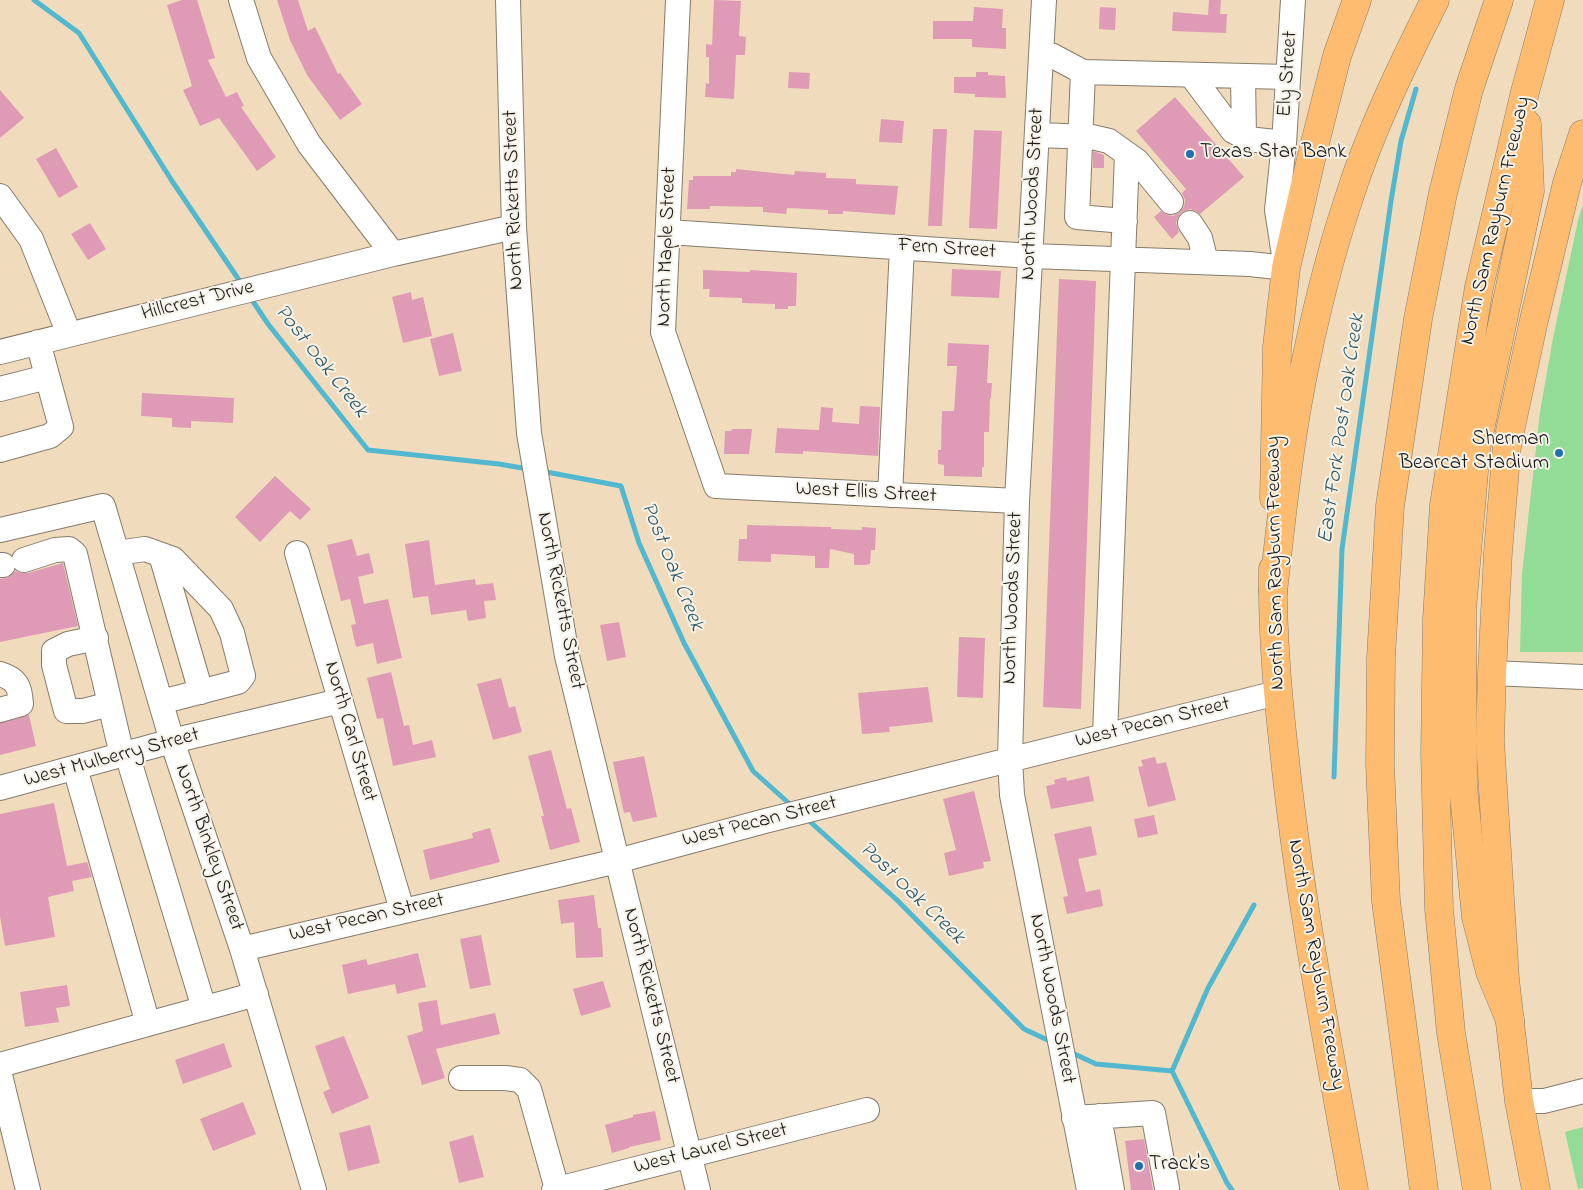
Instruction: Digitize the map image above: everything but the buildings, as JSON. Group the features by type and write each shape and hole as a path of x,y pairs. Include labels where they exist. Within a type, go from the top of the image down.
{"main road":[{"name":"North Sam Rayburn Freeway","path":"1354,1190 1305,917 1290,812 1277,693 1273,592 1277,347 1286,268 1337,56 1357,0"},
{"path":"1273,592 1300,386 1321,294 1348,201 1372,135 1390,90 1435,0"},
{"path":"1424,1190 1386,892 1380,765 1382,657 1390,515 1418,319 1443,193 1469,90 1499,0"},
{"name":"North Sam Rayburn Freeway","path":"1477,1190 1451,1033 1439,909 1435,754 1437,619 1444,505 1479,287 1525,92 1550,0"},
{"path":"1510,1020 1490,972 1476,916 1463,785 1462,610 1476,449 1530,191 1525,92"},
{"path":"1534,1188 1520,1101 1505,979 1490,741 1492,673 1498,552 1508,445 1534,320 1567,182 1583,134"}],"street":[{"path":"241,0 258,58 309,144 393,254"},
{"name":"North Ricketts Street","path":"508,0 514,227 529,433 567,656 698,1190"},
{"name":"North Maple Street","path":"678,0 663,332 716,486"},
{"name":"North Woods Street","path":"1044,0 1017,501 1010,760 1012,796 1088,1190"},
{"name":"Ely Street","path":"1286,268 1277,210 1284,143 1293,0"},
{"path":"1042,52 1083,72 1288,78"},
{"path":"1083,72 1077,217 1125,221"},
{"path":"1191,75 1233,130 1248,139 1284,143"},
{"path":"1243,77 1244,137"},
{"path":"1037,135 1092,137 1109,141 1137,161 1171,202"},
{"path":"1105,736 1127,154"},
{"path":"0,196 31,239 70,334"},
{"path":"1190,222 1200,238 1206,262"},
{"name":"Hillcrest Drive","path":"0,352 393,254 514,227"},
{"name":"Fern Street","path":"668,232 1031,256 1250,264 1286,268"},
{"path":"890,495 902,247"},
{"path":"0,450 50,436 61,427 38,342"},
{"path":"0,389 47,377"},
{"name":"West Ellis Street","path":"716,486 1017,501"},
{"name":"North Binkley Street","path":"0,530 103,506 172,741 242,948 314,1190"},
{"path":"9,563 55,550 69,549 76,554 110,704 204,1008"},
{"path":"117,553 145,549 173,559 221,609 232,633 242,676 238,682 161,702"},
{"name":"North Carl Street","path":"297,553 402,910"},
{"path":"161,555 202,692"},
{"path":"96,638 68,644 54,651 54,665 66,711 83,711 110,704"},
{"path":"1492,673 1583,676"},
{"path":"0,674 11,678 20,691 21,704 0,710"},
{"name":"West Pecan Street","path":"242,948 617,860 765,820 821,808 1277,693"},
{"name":"West Mulberry Street","path":"0,788 172,741 340,701"},
{"path":"75,768 148,1024"},
{"path":"0,1065 256,994"},
{"path":"0,1075 26,1189"},
{"path":"461,1078 520,1080 529,1089 556,1190"},
{"path":"1520,1101 1544,1101 1583,1091"},
{"name":"West Laurel Street","path":"556,1190 867,1110"},
{"path":"1074,1118 1153,1113 1167,1188"},
{"path":"1099,1116 1112,1190"}],"green space":[{"name":"Sherman Bearcat Stadium","path":"1583,205 1583,652 1520,652 1522,574 1540,412 1553,338"},
{"path":"1583,1127 1583,1188 1578,1189 1565,1132"}],"waterway":[{"name":"Post Oak Creek","path":"34,0 79,33 172,181 243,286"},
{"name":"East Fork Post Oak Creek","path":"1334,777 1342,549 1391,201 1401,141 1416,89"},
{"name":"Post Oak Creek","path":"250,297 268,324 368,450 499,464 528,469"},
{"name":"Post Oak Creek","path":"541,471 621,486 639,543 684,643 753,771 792,806"},
{"name":"Post Oak Creek","path":"806,818 897,900 1024,1029 1054,1043"},
{"name":"East Fork Post Oak Creek","path":"1172,1071 1208,988 1254,905"},
{"name":"Post Oak Creek","path":"1068,1051 1096,1064 1172,1071 1232,1190"}],"place":[{"name":"Texas Star Bank","path":"1190,154"},
{"name":"Sherman Bearcat Stadium","path":"1559,453"},
{"name":"Track's","path":"1139,1166"}]}
